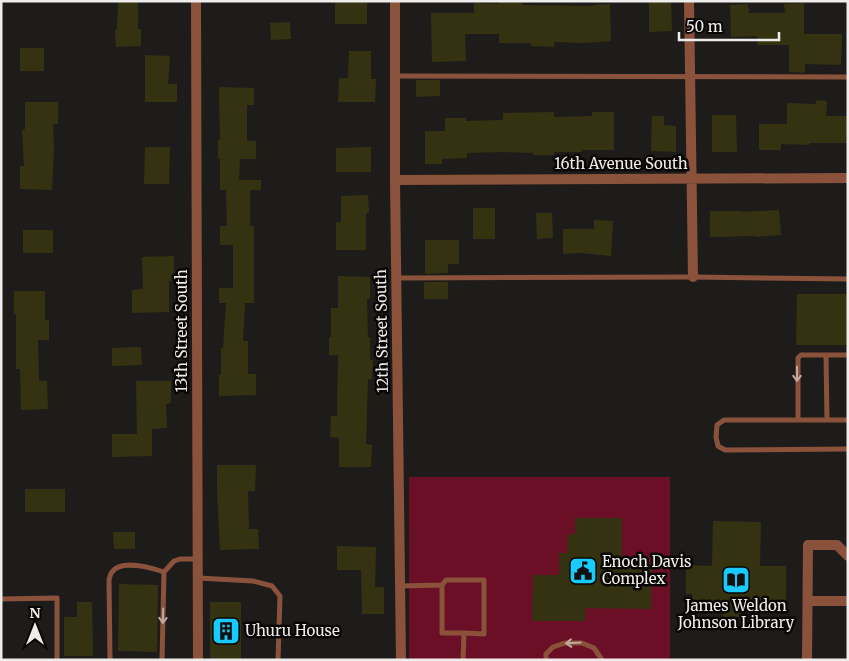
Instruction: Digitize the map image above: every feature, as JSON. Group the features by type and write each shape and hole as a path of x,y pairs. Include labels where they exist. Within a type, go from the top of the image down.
{"street":[{"name":"13th Street South","path":"196,1 198,660"},
{"name":"12th Street South","path":"395,1 395,180 401,660"},
{"path":"689,1 693,277"},
{"name":"16th Avenue South","path":"395,180 848,178"},
{"path":"807,660 808,545 837,544 848,556"},
{"path":"808,601 848,600"}],"lane":[{"path":"395,76 848,77"},
{"path":"396,278 848,278"},
{"path":"798,420 798,358 801,355 848,355"},
{"path":"826,355 826,420"},
{"path":"848,420 724,420 717,425 716,437 718,446 725,450 848,449"},
{"path":"162,660 164,572 174,561 198,559"},
{"path":"110,660 110,580 112,572 118,567 129,565 164,572"},
{"path":"198,578 253,581 272,586 280,596 278,660"},
{"path":"446,580 484,580 484,634 464,633 442,633 442,585 446,580"},
{"path":"400,586 442,585"},
{"path":"1,599 57,598 58,660"},
{"path":"463,660 464,633"},
{"path":"546,660 546,654 553,647 582,643 594,648 602,660"}],"shaded area":[{"path":"409,477 670,477 670,660 409,660"}],"building":[{"path":"118,1 138,1 138,29 141,29 141,46 116,47 115,30 117,30"},
{"path":"335,1 367,1 367,24 335,24"},
{"path":"499,1 522,1 523,5 593,6 610,4 611,41 583,43 554,42 554,47 531,46 531,43 499,43 499,34 465,34 466,61 432,62 431,13 474,13 474,3 499,4"},
{"path":"649,1 671,1 672,31 649,32"},
{"path":"804,3 804,34 842,34 841,65 805,64 805,73 789,72 789,45 757,45 757,36 731,37 730,5 748,4 749,13 785,13 784,4"},
{"path":"290,22 291,39 271,40 270,23"},
{"path":"20,48 44,48 44,71 20,71"},
{"path":"349,51 371,51 371,79 376,79 375,102 338,102 339,78 348,78"},
{"path":"145,55 170,56 168,84 177,84 177,102 145,102"},
{"path":"416,80 440,80 440,96 416,97"},
{"path":"219,87 254,88 254,105 247,105 247,141 256,141 256,159 240,159 239,180 261,180 261,190 250,190 250,226 254,226 254,303 245,303 243,341 248,341 248,374 256,374 256,395 219,396 221,348 223,348 226,303 219,303 219,288 233,288 233,245 220,245 220,226 227,226 226,190 220,190 220,159 218,159 218,140 220,140"},
{"path":"816,100 827,101 826,116 848,116 848,143 781,144 781,150 759,150 759,124 787,124 787,103 816,104"},
{"path":"25,102 58,102 58,124 53,124 52,190 20,189 20,166 24,166 22,130 25,129"},
{"path":"554,112 554,117 592,116 592,112 614,112 614,150 554,152 554,155 503,152 467,153 467,158 442,159 442,164 425,164 425,131 445,131 445,118 466,118 466,121 503,120 503,113"},
{"path":"712,115 736,115 737,152 712,152"},
{"path":"652,116 664,116 664,125 676,126 676,152 651,151"},
{"path":"145,147 170,147 169,184 144,184"},
{"path":"371,147 371,172 336,172 336,148"},
{"path":"368,195 369,213 366,213 366,250 336,250 336,222 341,222 341,196"},
{"path":"473,208 495,208 495,239 473,239"},
{"path":"779,210 781,235 710,237 710,211"},
{"path":"536,213 552,213 553,238 537,239"},
{"path":"594,220 613,221 611,256 581,253 563,254 563,229 594,229"},
{"path":"23,230 53,230 53,253 23,253"},
{"path":"425,240 459,240 459,264 448,264 448,273 425,274"},
{"path":"174,256 174,281 169,281 169,312 132,313 132,290 143,289 142,257"},
{"path":"338,276 370,277 370,299 367,299 368,337 370,337 370,360 373,360 372,379 368,379 366,444 372,445 371,467 339,467 339,438 330,437 331,416 337,416 338,355 329,355 329,337 331,337 331,308 338,308"},
{"path":"424,282 448,282 448,299 424,299"},
{"path":"14,291 45,291 45,320 49,320 49,340 38,340 39,381 47,381 48,409 21,410 20,369 16,369"},
{"path":"797,294 848,294 848,345 796,345"},
{"path":"141,347 142,365 112,366 112,348"},
{"path":"136,381 171,381 171,403 166,404 167,428 152,429 152,456 112,457 112,434 137,434"},
{"path":"217,465 256,465 255,491 248,491 249,529 258,529 259,549 220,550"},
{"path":"25,489 65,489 65,512 25,512"},
{"name":"Enoch Davis Complex","path":"575,518 622,518 622,567 652,567 651,609 586,608 585,621 532,621 533,575 559,575 559,553 567,553 568,534 575,534"},
{"name":"James Weldon Johnson Library","path":"713,521 761,522 760,566 786,566 786,611 746,610 746,617 723,617 723,611 692,610 692,594 686,594 686,565 712,566"},
{"path":"113,532 135,532 135,549 114,549"},
{"path":"337,546 376,547 375,587 384,587 384,614 362,614 361,570 337,570"},
{"path":"119,584 158,585 157,652 118,651"},
{"path":"77,602 92,602 93,656 64,656 64,617 77,617"},
{"name":"Uhuru House","path":"210,602 241,602 241,659 210,659"}],"place":[{"name":"Enoch Davis Complex","path":"583,571"},
{"name":"James Weldon Johnson Library","path":"736,580"},
{"name":"Uhuru House","path":"226,631"}]}
